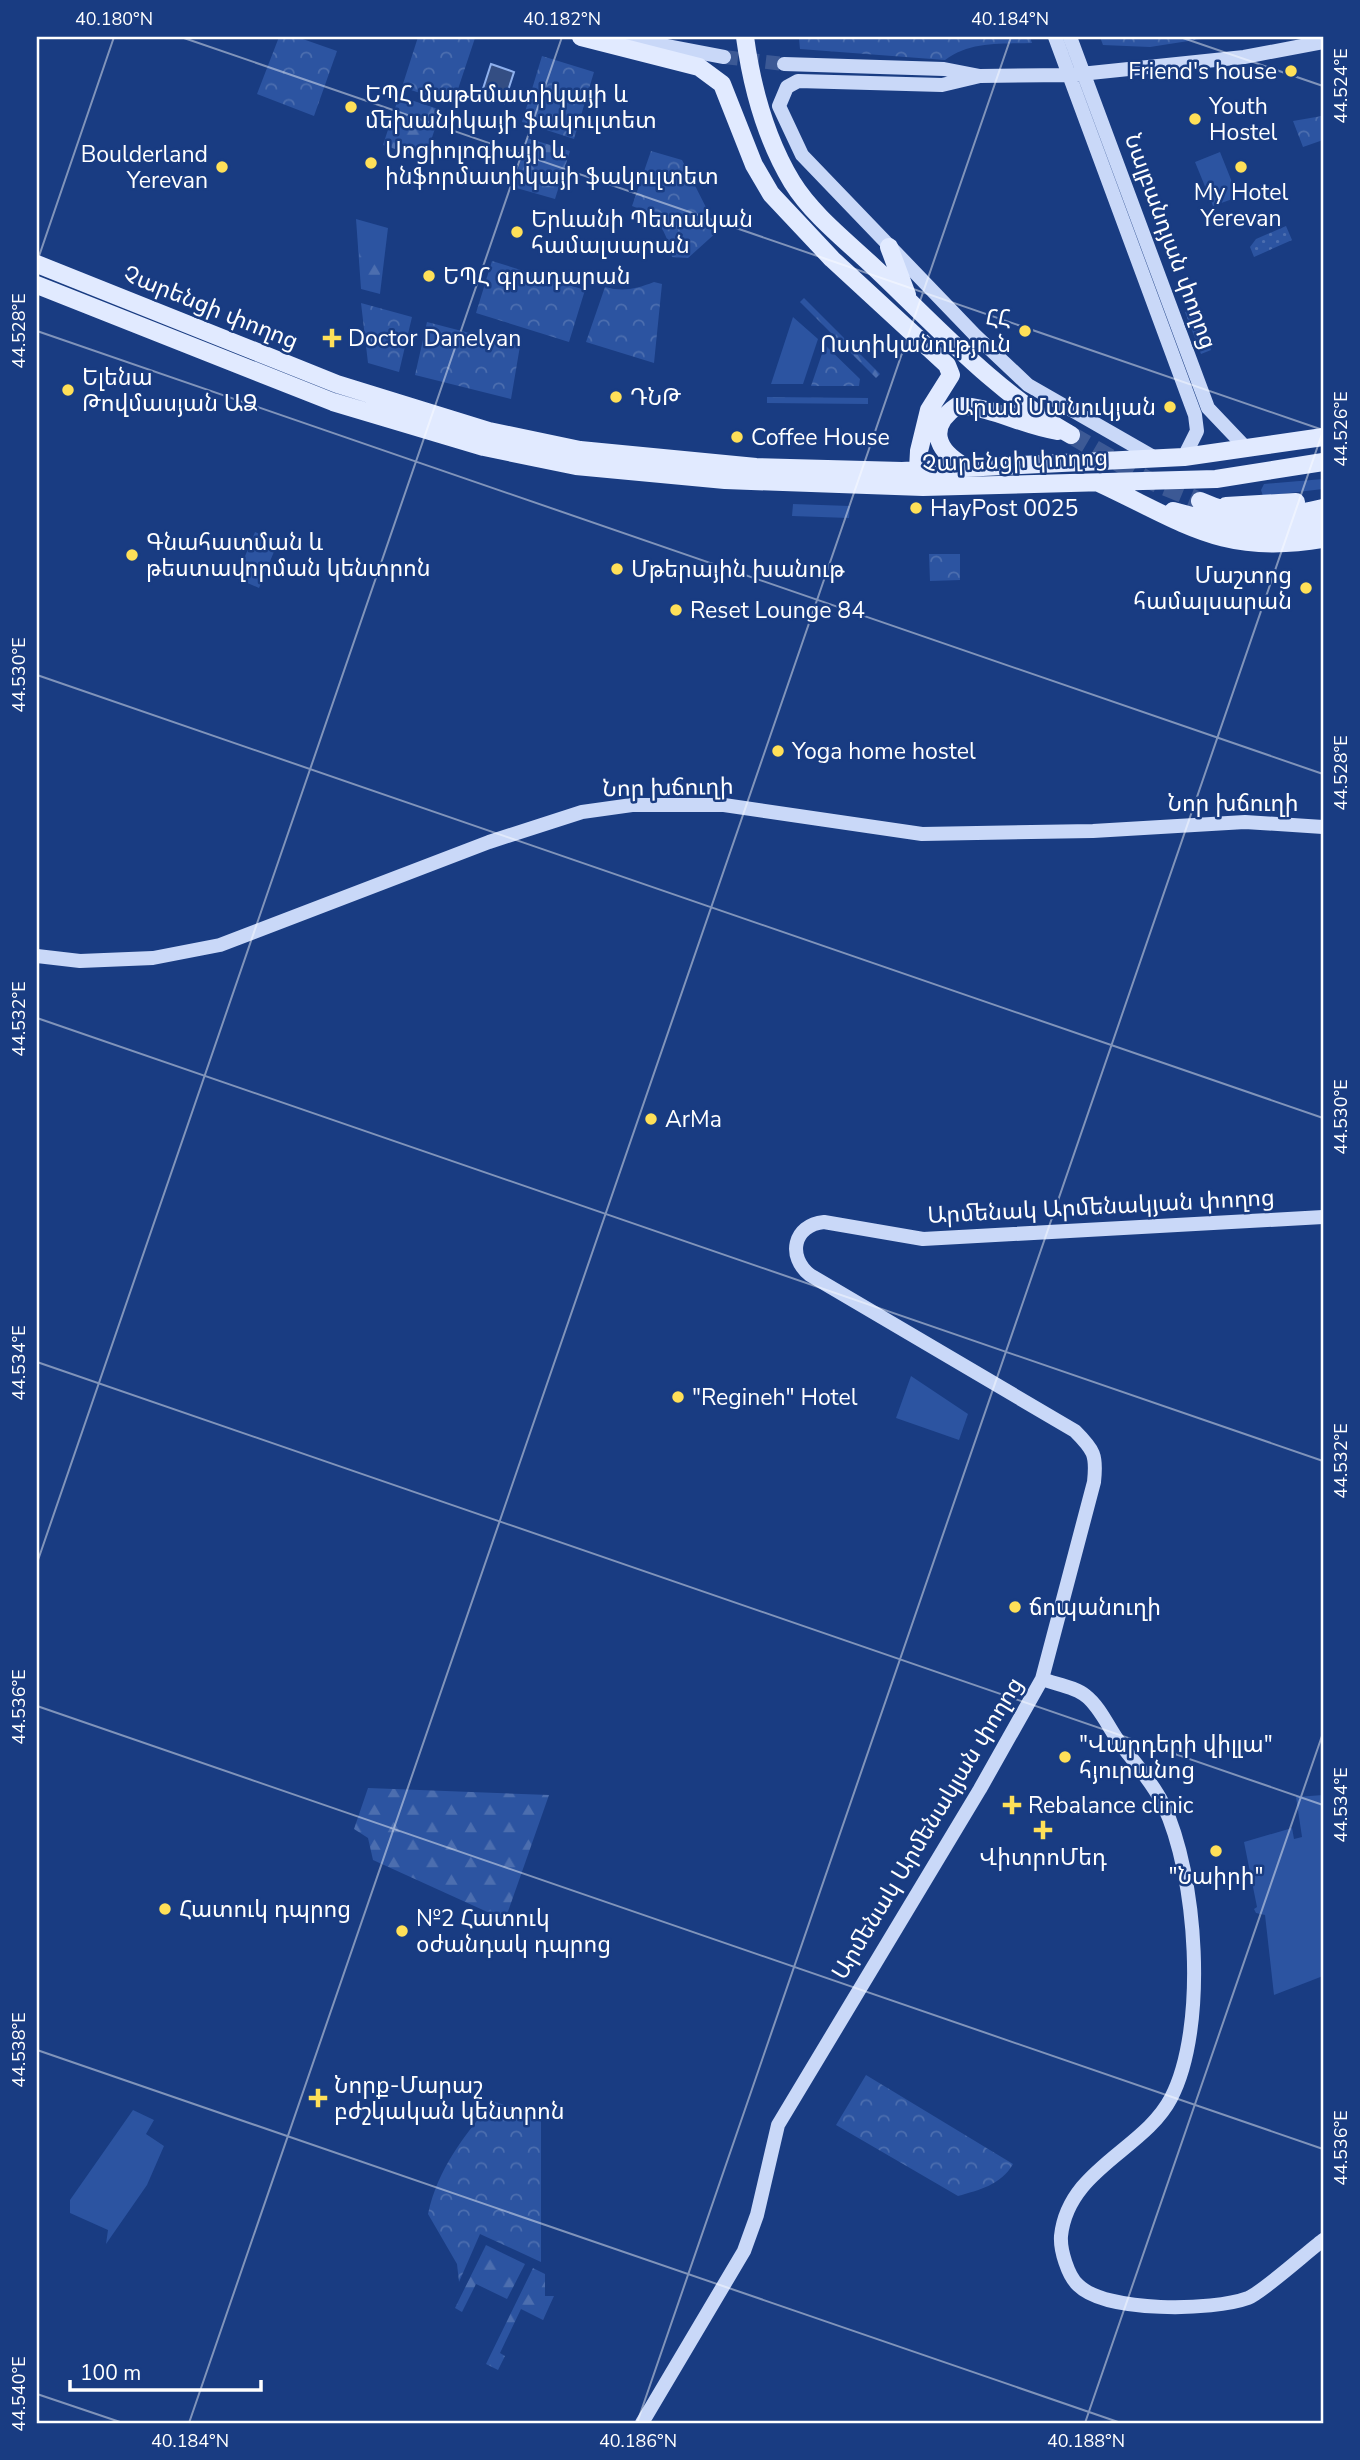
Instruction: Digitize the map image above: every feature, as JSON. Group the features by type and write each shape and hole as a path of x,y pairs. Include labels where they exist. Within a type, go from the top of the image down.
{"main road":[{"path":"581,37 699,67 713,75 722,84 754,165 771,194 832,259 947,365 951,375 929,410 919,451 918,469"},
{"path":"619,37 724,57"},
{"path":"745,37 751,78 768,133 793,184 831,226 1001,386 1068,434 1042,429 975,406 957,406 942,422 939,440 949,457 964,466"},
{"name":"Նալբանդյան փողոց","path":"1055,37 1078,74 1208,408 1247,449"},
{"name":"Նալբանդյան փողոց","path":"1070,37 1078,74 1195,415 1197,431 1184,457"},
{"path":"1157,459 1028,385 889,247 802,155 787,128 779,106 787,87 798,81 942,85 980,76 1078,74 1244,57 1323,42"},
{"path":"785,64 944,69 980,76"},
{"path":"889,247 910,301"},
{"name":"Չարենցի փողոց","path":"37,264 337,384 486,439 756,467 918,469 1184,457 1323,437"},
{"path":"852,275 910,301"},
{"name":"Չարենցի փողոց","path":"37,285 333,402 486,439 576,466 726,480 923,487 1216,479 1323,462"},
{"path":"1096,482 1186,526 1231,541 1298,543 1323,539"},
{"path":"1323,497 1296,502 1226,506 1200,501 1226,513 1248,517 1323,508"},
{"path":"1147,506 1245,530 1297,529 1323,523"},
{"name":"Նոր խճուղի","path":"37,956 80,961 153,958 220,945 489,842 582,812 632,806 724,806 922,834 1093,831 1245,822 1323,827"},
{"name":"Արմենակ Արմենակյան փողոց","path":"642,2423 744,2251 757,2215 778,2124 1042,1679 1094,1482 1097,1460 1090,1445 1075,1431 810,1275 800,1267 794,1254 799,1238 811,1224 824,1222 923,1239 1323,1217"},
{"path":"1042,1679 1086,1696 1163,1803 1185,1871 1193,1950 1194,2006 1186,2061 1161,2115 1092,2175 1072,2202 1061,2237 1066,2265 1077,2285 1095,2296 1136,2305 1198,2305 1249,2298 1323,2240"}],"green space":[{"path":"279,37 297,37 337,51 314,116 257,94"},
{"path":"418,37 475,38 453,104 402,87"},
{"path":"765,37 1030,37 1032,43 965,49 945,60 800,49 799,39"},
{"path":"1100,37 1214,37 1150,47 1103,45"},
{"path":"542,56 594,72 574,139 522,122"},
{"path":"399,96 441,110 425,159 383,145"},
{"path":"1322,116 1323,140 1303,147 1293,121"},
{"path":"527,138 570,151 555,199 513,187"},
{"path":"651,151 682,160 718,231 688,258 672,257 660,225 648,214 632,206"},
{"path":"1220,152 1238,197 1213,206 1195,162"},
{"path":"356,219 388,228 380,294 361,289"},
{"path":"1286,226 1292,240 1254,257 1250,247 1256,239"},
{"path":"358,242 383,248 378,290 362,287"},
{"path":"492,261 585,290 569,342 476,313"},
{"path":"654,282 662,284 654,363 586,342 605,287 630,289"},
{"path":"804,298 880,374 876,378 800,302"},
{"path":"361,303 412,317 399,372 368,363"},
{"path":"1196,308 1211,350 1201,354 1185,312"},
{"path":"793,317 818,339 803,384 771,384"},
{"path":"427,322 520,346 511,399 415,375"},
{"path":"825,345 860,379 859,386 811,386"},
{"path":"767,397 868,398 868,404 767,403"},
{"path":"1323,479 1323,489 1263,496 1261,490 1264,484"},
{"path":"793,504 850,506 849,518 792,516"},
{"path":"255,532 278,542 259,588 236,578"},
{"path":"929,554 960,554 960,580 930,581"},
{"path":"911,1376 968,1414 959,1440 896,1418"},
{"path":"368,1788 549,1795 505,1920 373,1860 368,1838 354,1829"},
{"path":"1323,1795 1323,1976 1274,1995 1265,1915 1256,1913 1254,1909 1257,1907 1244,1842 1292,1828 1294,1839 1302,1837 1296,1797"},
{"path":"866,2075 1013,2164 996,2182 958,2196 836,2125"},
{"path":"493,2101 541,2118 541,2262 480,2234 459,2282 457,2264 428,2214 445,2167 462,2140"},
{"path":"133,2110 154,2120 146,2134 164,2146 147,2185 106,2244 108,2230 70,2213 70,2200"},
{"path":"486,2245 525,2264 507,2299 476,2284 462,2312 455,2308"},
{"path":"533,2268 545,2274 545,2296 554,2296 543,2320 521,2309 500,2353 505,2356 498,2370 486,2364"}],"shaded area":[{"path":"491,64 514,72 504,103 481,95"}],"tunnel":[{"path":"724,57 784,64"},
{"path":"1071,435 1146,479 1200,501"}],"place":[{"name":"Friend's house","path":"1291,71"},
{"name":"ԵՊՀ մաթեմատիկայի և մեխանիկայի ֆակուլտետ","path":"351,107"},
{"name":"Youth Hostel","path":"1195,119"},
{"name":"Սոցիոլոգիայի և ինֆորմատիկայի ֆակուլտետ","path":"371,163"},
{"name":"Boulderland Yerevan","path":"222,167"},
{"name":"My Hotel Yerevan","path":"1241,167"},
{"name":"Երևանի Պետական համալսարան","path":"517,232"},
{"name":"ԵՊՀ գրադարան","path":"429,276"},
{"name":"ՀՀ Ոստիկանություն","path":"1025,331"},
{"name":"Doctor Danelyan","path":"332,338"},
{"name":"Ելենա Թովմասյան ԱՁ","path":"68,390"},
{"name":"ԴՆԹ","path":"616,397"},
{"name":"Արամ Մանուկյան","path":"1170,407"},
{"name":"Coffee House","path":"737,437"},
{"name":"HayPost 0025","path":"916,508"},
{"name":"Գնահատման և թեստավորման կենտրոն","path":"132,555"},
{"name":"Մթերային խանութ","path":"617,569"},
{"name":"Մաշտոց համալսարան","path":"1306,588"},
{"name":"Reset Lounge 84","path":"676,610"},
{"name":"Yoga home hostel","path":"778,751"},
{"name":"ArMa","path":"651,1119"},
{"name":"\"Regineh\" Hotel","path":"678,1397"},
{"name":"ճոպանուղի","path":"1015,1607"},
{"name":"\"Վարդերի վիլլա\" հյուրանոց","path":"1065,1757"},
{"name":"Rebalance clinic","path":"1012,1805"},
{"name":"ՎիտրոՄեդ","path":"1043,1830"},
{"name":"\"Նաիրի\"","path":"1216,1851"},
{"name":"Հատուկ դպրոց","path":"165,1909"},
{"name":"№2 Հատուկ օժանդակ դպրոց","path":"402,1931"},
{"name":"Նորք-Մարաշ բժշկական կենտրոն","path":"318,2098"}]}
